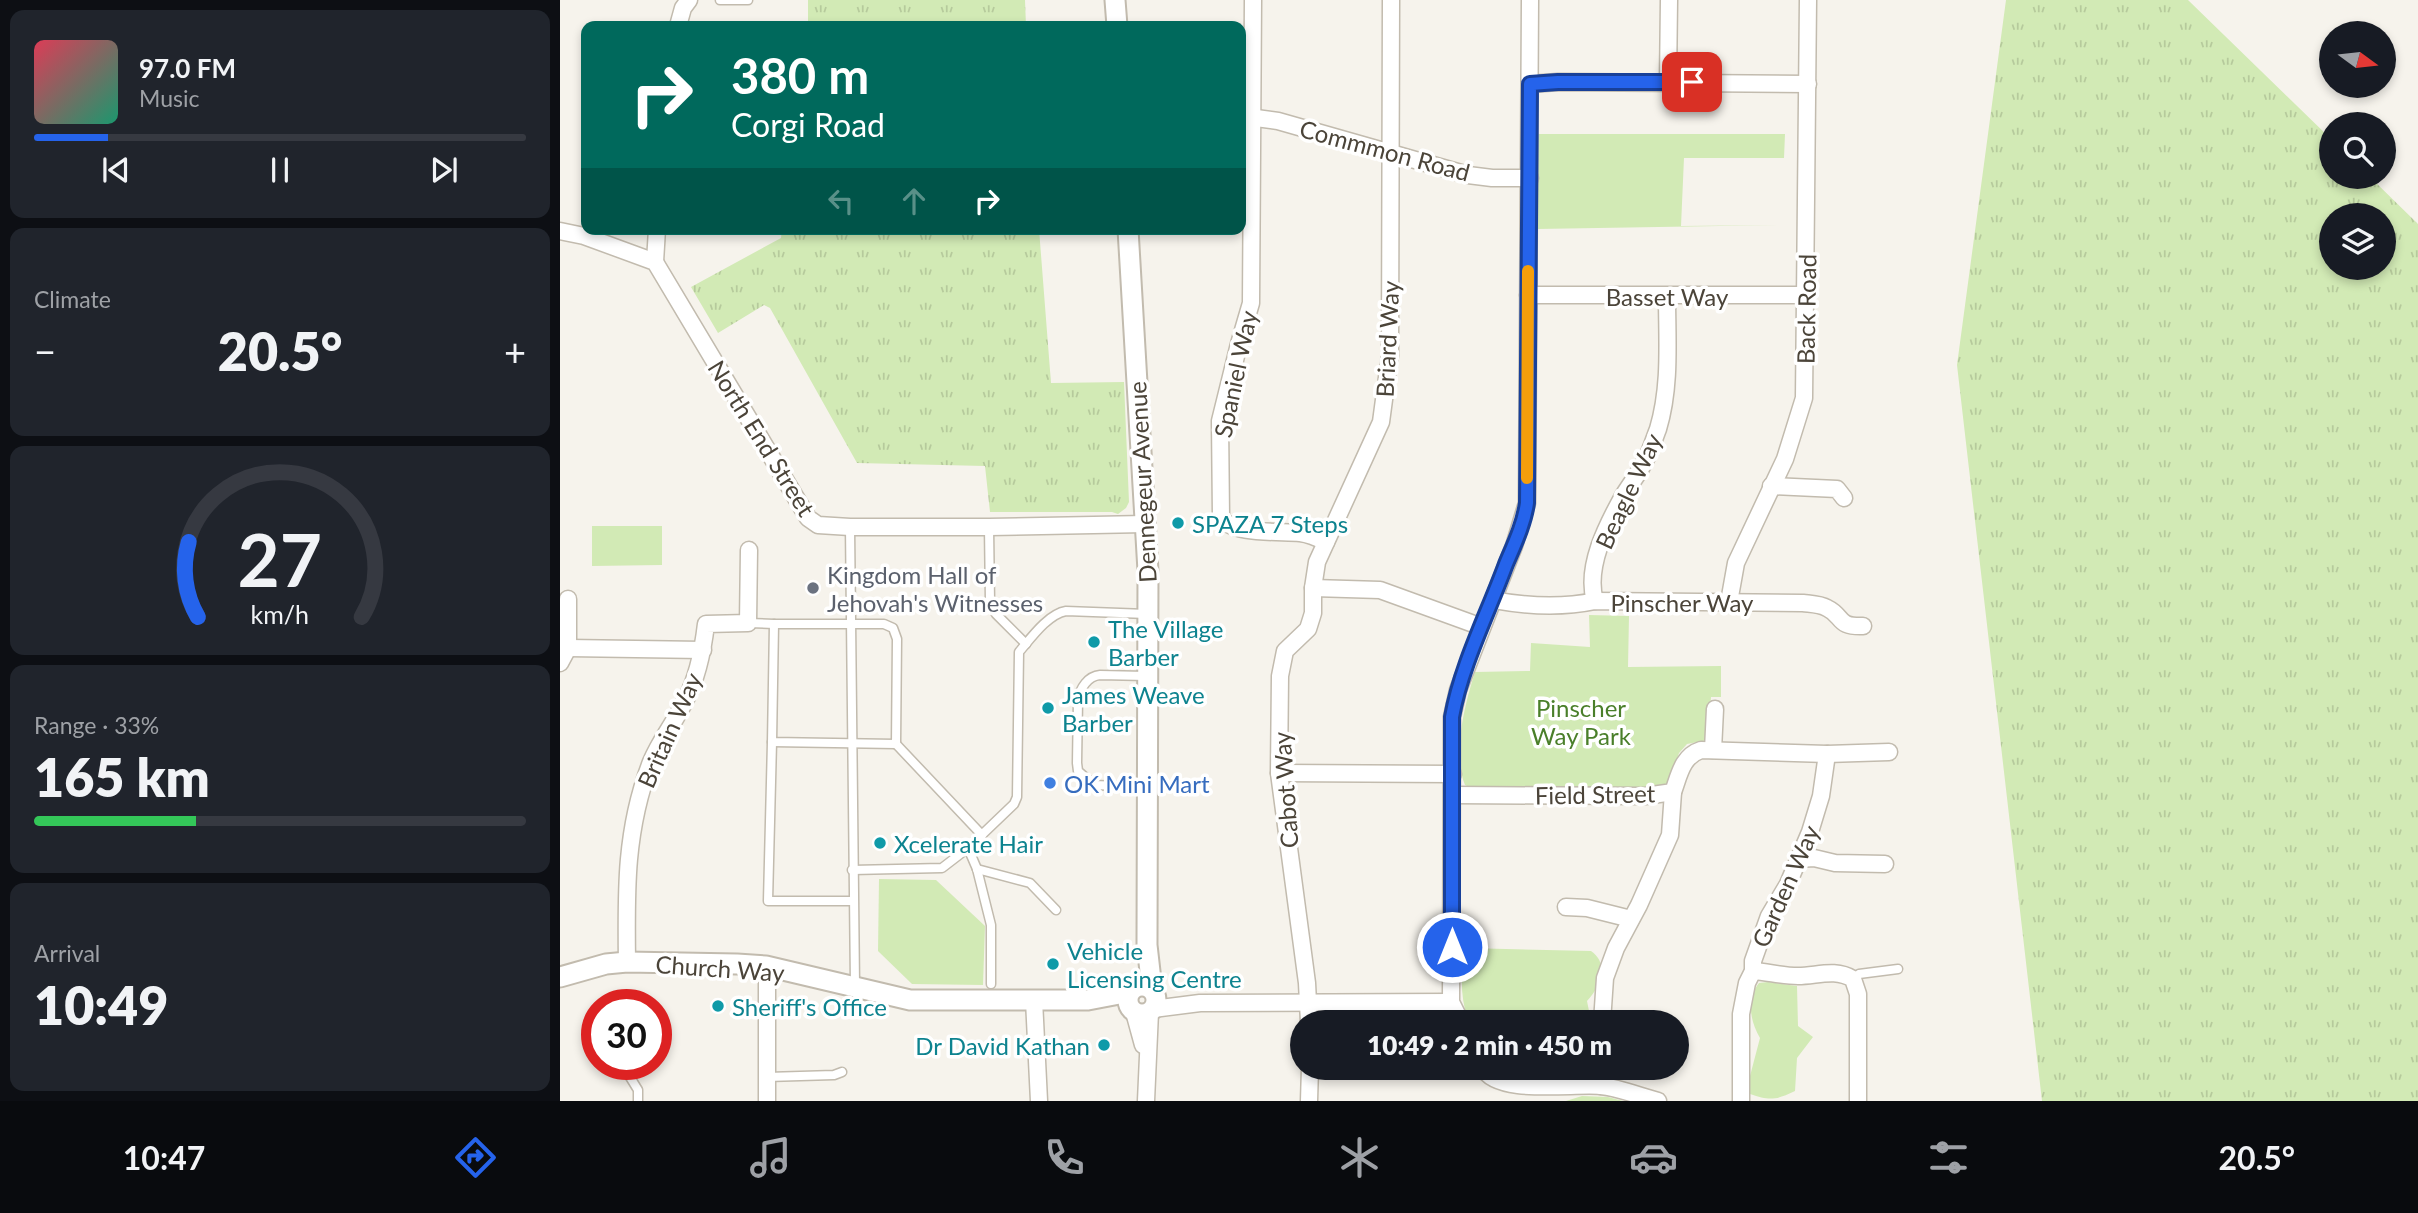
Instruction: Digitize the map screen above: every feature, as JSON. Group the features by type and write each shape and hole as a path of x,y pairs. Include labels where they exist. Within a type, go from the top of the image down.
{"street":[{"path":"679,21 688,0"},
{"path":"1115,0 1116,21"},
{"path":"1247,117 1253,0"},
{"name":"Briard Way","path":"1313,588 1317,562 1381,422 1385,405 1391,355 1391,0"},
{"path":"1455,1010 1451,1002 1454,705 1514,546 1527,503 1530,0"},
{"path":"1668,82 1669,0"},
{"name":"Back Road","path":"1729,602 1736,563 1785,459 1804,398 1808,0"},
{"path":"1530,84 1808,84"},
{"name":"Commmon Road","path":"1247,117 1278,121 1479,177 1530,178"},
{"name":"Spaniel Way","path":"1247,117 1251,303 1220,421 1221,517 1228,526 1240,529 1303,533 1326,542"},
{"path":"560,231 584,236 654,262 656,235"},
{"name":"Dennegeur Avenue","path":"1128,235 1145,524 1147,614 1147,945 1142,1000"},
{"name":"North End Street","path":"654,262 808,518 818,524 850,527 1145,524"},
{"name":"Basset Way","path":"1528,295 1806,295"},
{"name":"Beagle Way","path":"1595,601 1591,583 1607,528 1623,495 1647,459 1664,403 1668,364 1667,296"},
{"path":"1771,486 1837,489 1844,498"},
{"path":"748,623 749,550"},
{"path":"1313,588 1380,590 1482,627"},
{"name":"Cabot Way","path":"1308,1010 1307,983 1279,773 1282,664 1286,651 1308,629 1314,606 1313,588"},
{"path":"560,663 568,648 568,599"},
{"name":"Pinscher Way","path":"1493,600 1545,605 1578,605 1595,601 1818,605 1833,611 1842,622 1850,626 1863,626"},
{"name":"Britain Way","path":"627,962 628,858 638,798 653,759 688,697 703,650 706,624 748,623"},
{"path":"568,648 703,650"},
{"path":"1713,750 1715,709"},
{"name":"Field Street","path":"1453,795 1646,796 1673,792 1682,768 1691,755 1701,750 1827,754 1889,752"},
{"name":"Garden Way","path":"1741,1101 1741,1014 1747,983 1753,971 1752,961 1769,916 1788,884 1816,815 1827,754"},
{"path":"1279,773 1453,774"},
{"path":"1603,1010 1605,978 1616,948 1670,835 1673,792"},
{"path":"1799,859 1885,864"},
{"path":"1566,907 1587,908 1631,919"},
{"name":"Church Way","path":"560,977 606,964 627,962 767,966 910,1000 1142,1000"},
{"path":"767,966 767,1101"},
{"path":"1753,971 1799,976 1825,972 1842,974 1853,979 1858,994 1858,1101"},
{"path":"1034,1000 1039,1101"},
{"path":"1146,1101 1142,1000 1199,1003 1451,1002"},
{"path":"1309,1101 1310,1080"},
{"path":"1497,1080 1554,1094 1601,1086 1653,1100"},
{"path":"1601,1080 1601,1086"}],"lane":[{"path":"720,0 748,0"},
{"path":"850,527 855,987"},
{"path":"989,527 990,602 996,614 1026,644"},
{"path":"852,870 942,868 968,848 1014,804 1017,797 1019,652 1058,613 1147,614"},
{"path":"748,623 884,624 893,628 897,639 896,744 982,835"},
{"path":"774,624 768,901 853,901"},
{"path":"1147,676 1093,675 1086,682 1079,692 1077,751 1078,771 1094,785 1147,787"},
{"path":"772,742 896,744"},
{"path":"968,848 977,869 990,925 991,984"},
{"path":"977,869 1030,883 1056,910"},
{"path":"1853,979 1859,974 1898,969"},
{"path":"767,1077 834,1075 842,1072"},
{"path":"632,1080 638,1090 638,1101"}],"green space":[{"path":"808,0 1025,0 1026,21 808,21"},
{"path":"2006,0 2188,0 2319,127 2319,189 2382,189 2418,224 2418,1101 2042,1101 1957,365"},
{"path":"1537,134 1785,134 1784,158 1684,158 1681,226 1783,225 1537,229"},
{"path":"781,235 1039,235 1051,383 1124,382 1129,502 1126,508 1118,514 990,512 985,466 857,463 770,308 764,305 718,333 691,287 781,238"},
{"path":"592,526 662,526 662,565 592,566"},
{"name":"Pinscher Way Park","path":"1589,615 1629,616 1628,667 1721,666 1721,697 1711,697 1708,740 1687,744 1679,753 1669,784 1658,790 1477,791 1465,785 1460,759 1461,728 1475,672 1530,671 1531,643 1590,647"},
{"path":"879,879 936,880 985,926 983,985 912,984 878,951"},
{"path":"1466,948 1591,951 1597,956 1602,969 1596,989 1587,1001 1589,1010 1466,1010 1462,985"},
{"path":"1759,983 1797,986 1798,1026 1813,1037 1797,1058 1795,1091 1783,1096 1763,1098 1750,1094 1750,1076 1760,1038 1752,1017 1751,1003"},
{"path":"1582,1096 1608,1097 1623,1101 1566,1101"}],"slow traffic":[{"path":"1527,478 1528,271"}],"place":[{"name":"SPAZA 7 Steps","path":"1178,523"},
{"name":"Kingdom Hall of Jehovah's Witnesses","path":"813,588"},
{"name":"The Village Barber","path":"1094,642"},
{"name":"James Weave Barber","path":"1048,708"},
{"name":"OK Mini Mart","path":"1050,783"},
{"name":"Xcelerate Hair","path":"880,843"},
{"name":"Vehicle Licensing Centre","path":"1053,964"},
{"name":"Sheriff's Office","path":"718,1006"},
{"name":"Dr David Kathan","path":"1104,1045"}],"route":[{"path":"1452,947 1454,705 1514,546 1527,503 1530,84 1692,82"}]}
